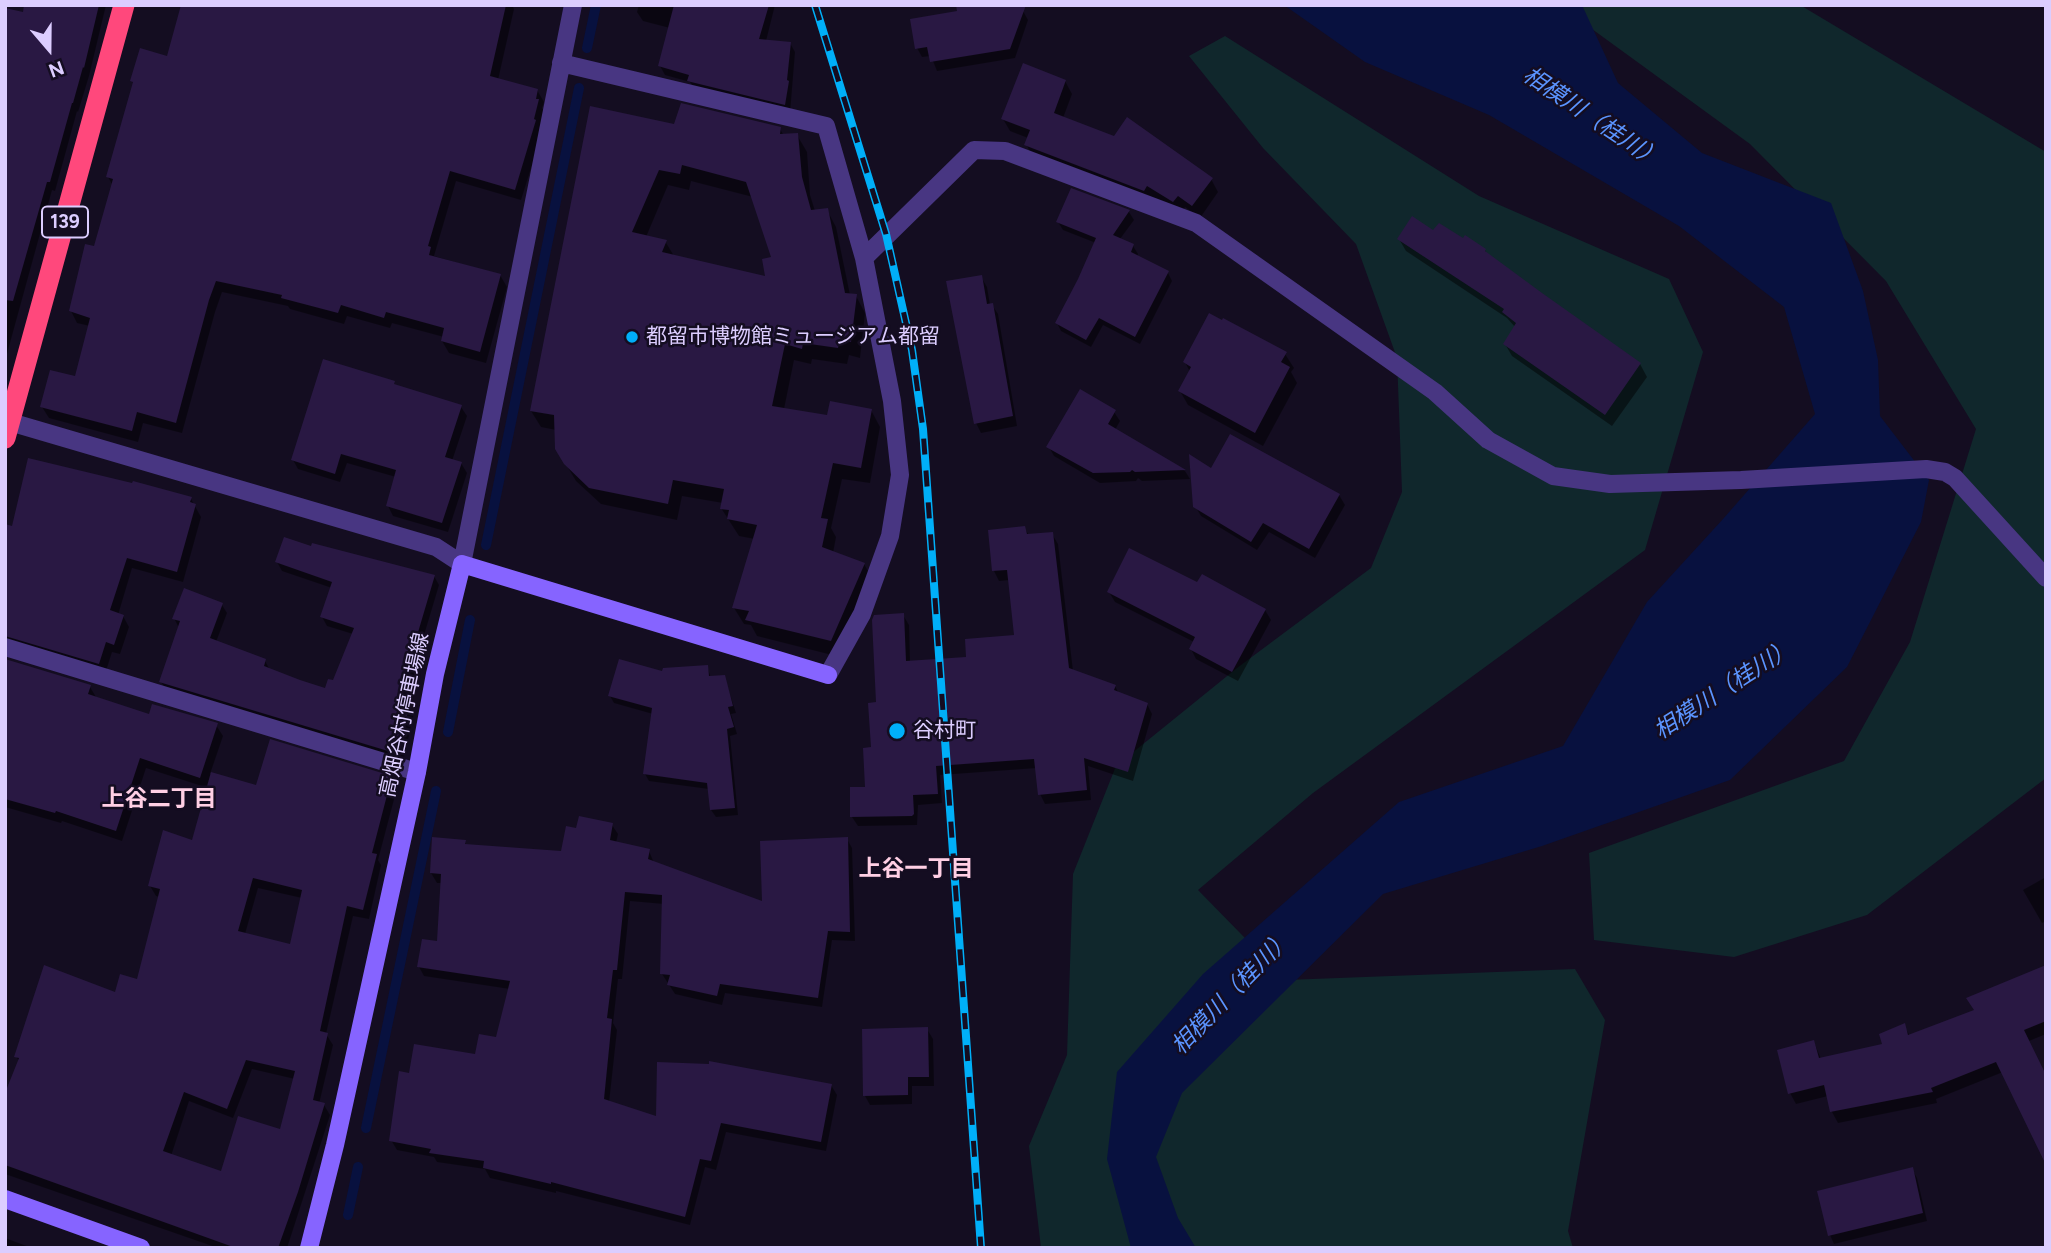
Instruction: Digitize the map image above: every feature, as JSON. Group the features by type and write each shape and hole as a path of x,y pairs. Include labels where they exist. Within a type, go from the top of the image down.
{"highway":[{"name":"139","path":"8,430 124,5"}],"main road":[{"path":"462,564 828,675"},
{"name":"高畑谷村停車場線","path":"309,1248 335,1145 417,772 435,674 462,564"},
{"path":"5,1199 141,1248"}],"street":[{"path":"8,430 436,547 462,564 573,5"},
{"path":"561,63 825,126 864,258 892,401 900,475 890,536 863,614 828,675"},
{"path":"864,258 974,150 1005,151 1196,223 1435,392 1488,440 1553,476 1610,484 1741,480 1926,469 1945,472 1955,478 2046,578"},
{"path":"5,647 417,772"}],"green space":[{"path":"1559,5 1800,5 2046,152 2046,778 1867,915 1734,957 1594,940 1589,853 1844,761 1910,642 1976,429 1886,281 1750,144"},
{"path":"1225,36 1479,196 1669,279 1703,352 1645,550 1313,793 1198,890 1286,980 1575,969 1605,1020 1568,1231 1573,1248 1041,1248 1029,1146 1067,1055 1073,874 1116,766 1237,668 1371,568 1402,492 1397,358 1356,244 1263,148 1189,56"}],"water":[{"name":"相模川（桂川）","path":"1284,5 1582,5 1618,83 1702,153 1831,203 1863,291 1878,360 1880,416 1929,480 1921,522 1847,667 1730,780 1542,846 1383,894 1182,1093 1156,1157 1178,1218 1196,1248 1131,1248 1107,1159 1117,1072 1203,974 1399,802 1563,746 1647,602 1815,414 1784,307 1679,226 1489,115 1365,62"}],"building":[{"path":"24,5 99,5 84,68 50,182 47,182 13,301 5,300 5,8 23,12"},
{"path":"181,5 506,5 490,76 538,89 536,99 539,99 534,119 536,120 515,190 450,171 428,246 431,247 429,255 501,274 480,352 441,341 444,328 386,312 384,318 341,305 338,313 281,298 282,295 216,281 176,423 137,412 132,431 40,407 50,370 75,376 90,318 69,311 85,244 94,246 113,179 106,177 140,48 167,56"},
{"path":"674,5 769,5 759,39 791,42 785,105 687,81 689,75 658,66"},
{"path":"956,5 1026,5 1010,49 930,62 927,47 915,49 910,19 957,11"},
{"path":"1023,63 1066,80 1054,113 1114,136 1127,117 1213,178 1192,206 1178,196 1173,202 1147,186 1144,191 1024,145 1030,130 1001,119"},
{"path":"681,103 781,127 780,134 798,133 802,177 811,210 828,208 845,293 857,294 851,342 840,339 838,348 803,343 802,349 785,344 772,406 827,415 830,401 872,409 861,468 833,463 821,518 828,519 822,547 865,563 831,641 745,620 749,611 732,608 757,525 727,519 729,510 720,509 724,489 673,480 668,504 589,488 564,464 555,449 554,415 530,411 590,106 674,124","holes":["682,165 746,182 771,257 762,259 765,276 662,252 667,240 632,232 659,170 680,174"]},
{"path":"1071,188 1130,210 1113,235 1134,244 1131,252 1169,271 1135,337 1099,318 1086,340 1055,323 1096,238 1056,222"},
{"path":"1412,216 1433,230 1439,223 1463,238 1465,235 1641,363 1605,415 1503,344 1516,323 1502,312 1504,309 1397,239"},
{"path":"982,275 987,304 993,303 1013,416 974,424 946,281"},
{"path":"1209,313 1287,352 1281,362 1290,367 1255,433 1178,391 1191,367 1183,362"},
{"path":"323,359 462,405 445,457 462,462 442,523 386,506 396,470 341,454 335,474 291,460"},
{"path":"1080,389 1116,410 1108,424 1186,470 1093,473 1046,447"},
{"path":"1230,434 1340,494 1309,549 1263,523 1251,542 1193,507 1189,454 1211,468"},
{"path":"28,458 192,497 190,502 196,504 177,572 127,558 110,610 124,615 114,645 106,642 99,664 5,636 5,524 12,526"},
{"path":"1025,526 1027,534 1053,532 1069,668 1116,685 1114,690 1148,703 1128,772 1084,758 1087,790 1038,795 1034,759 936,766 938,794 913,795 912,816 850,817 850,787 865,787 863,748 871,747 868,703 876,702 872,620 874,615 904,613 906,661 966,657 965,639 1014,635 1007,570 992,571 988,530"},
{"path":"284,537 311,546 312,543 435,575 411,656 416,658 399,700 410,703 398,754 159,682 180,621 172,619 184,588 223,603 210,638 266,659 264,666 300,680 325,688 328,679 333,680 354,628 320,617 332,582 275,562"},
{"path":"1129,548 1197,582 1202,574 1266,609 1232,672 1189,649 1195,637 1107,592"},
{"path":"5,659 91,685 88,694 149,714 152,704 218,723 200,778 140,758 116,831 56,811 55,813 5,799"},
{"path":"619,659 662,671 663,668 708,665 709,676 725,675 733,706 728,707 734,727 727,729 735,808 710,810 707,783 643,774 652,708 608,696"},
{"path":"270,739 392,776 372,853 377,854 363,910 347,906 320,1031 328,1033 313,1100 325,1103 278,1248 236,1248 5,1165 5,1093 19,1058 14,1057 44,965 115,992 120,974 137,979 160,889 148,886 163,830 192,840 211,772 256,785","holes":["253,878 302,890 290,944 238,931","246,1060 295,1071 280,1129 238,1116 221,1171 163,1151 184,1092 227,1109"]},
{"path":"579,816 613,823 610,840 650,849 648,859 762,901 760,841 848,837 850,932 828,931 818,998 720,984 717,996 667,985 670,975 660,974 662,895 625,892 617,970 613,970 607,1018 612,1019 604,1099 656,1116 657,1062 709,1064 709,1061 832,1084 821,1142 721,1123 711,1161 700,1159 685,1217 551,1182 483,1168 484,1161 429,1153 431,1149 389,1141 399,1071 409,1073 414,1044 475,1054 479,1034 496,1037 510,981 417,967 422,939 437,941 441,874 430,873 432,837 466,840 465,844 561,851 566,826 576,828"},
{"path":"2046,965 2046,1021 2024,1030 2046,1075 2046,1165 1996,1062 1931,1088 1933,1092 1830,1112 1824,1085 1788,1094 1777,1050 1814,1040 1819,1058 1882,1044 1879,1034 1905,1023 1908,1035 1974,1010 1966,998"},
{"path":"928,1027 929,1077 908,1077 908,1095 863,1096 862,1029"},
{"path":"1913,1167 1923,1213 1828,1236 1817,1191"}],"waterway":[{"path":"587,48 596,5"},
{"path":"486,545 579,88"},
{"path":"448,732 470,620"},
{"path":"366,1128 436,791"},
{"path":"348,1215 358,1167"}],"railway":[{"path":"815,5 886,234 912,350 923,429 981,1248"}],"place":[{"name":"都留市博物館ミュージアム都留","path":"632,337"},
{"name":"谷村町","path":"897,731"}],"district":[{"name":"上谷二丁目","path":"159,799"},
{"name":"上谷一丁目","path":"916,869"}]}
